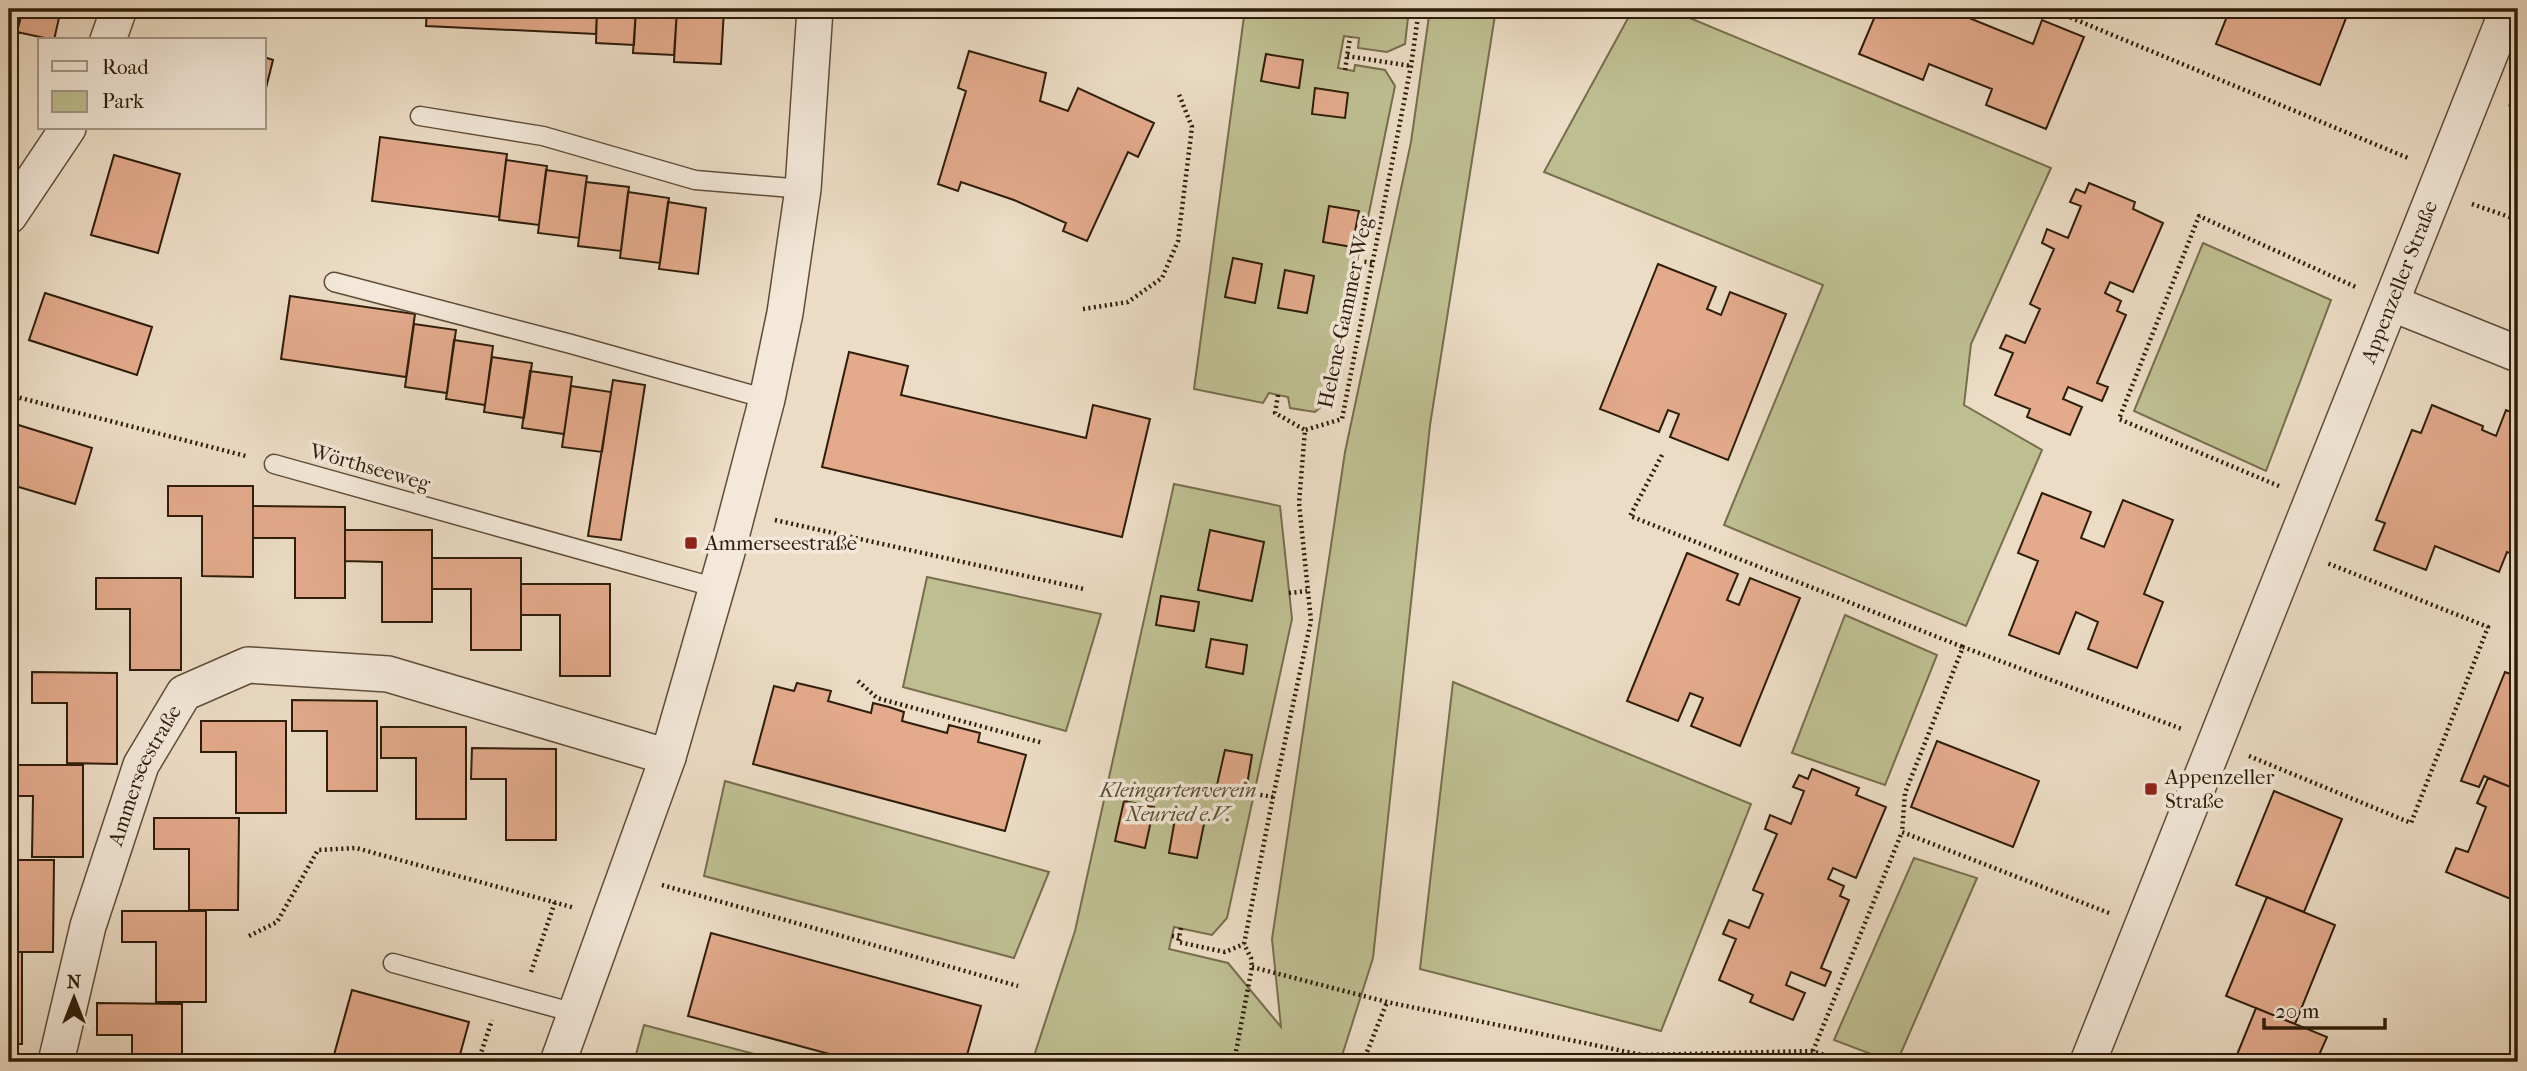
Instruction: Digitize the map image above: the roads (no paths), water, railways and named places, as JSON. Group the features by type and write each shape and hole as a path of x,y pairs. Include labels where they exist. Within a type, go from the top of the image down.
{"street":[{"path":"108,38 119,9"},
{"path":"558,1062 668,757 717,588 766,399 785,313 803,189 815,9"},
{"name":"Appenzeller Straße","path":"2088,1062 2508,9"},
{"path":"9,216 67,130"},
{"path":"2391,303 2518,354"},
{"name":"Ammerseestraße","path":"56,1062 88,926 141,765 184,693 248,665 388,674 668,757"}],"lane":[{"path":"420,116 543,136 695,180 803,189"},
{"path":"334,282 571,344 766,399"},
{"name":"Wörthseeweg","path":"274,464 717,588"},
{"path":"393,963 575,1013"}],"place":[{"name":"Ammerseestraße","path":"691,543"},
{"name":"Appenzeller Straße","path":"2151,789"}],"park label":[{"name":"Kleingartenverein Neuried e.V.","path":"1178,802"}]}
